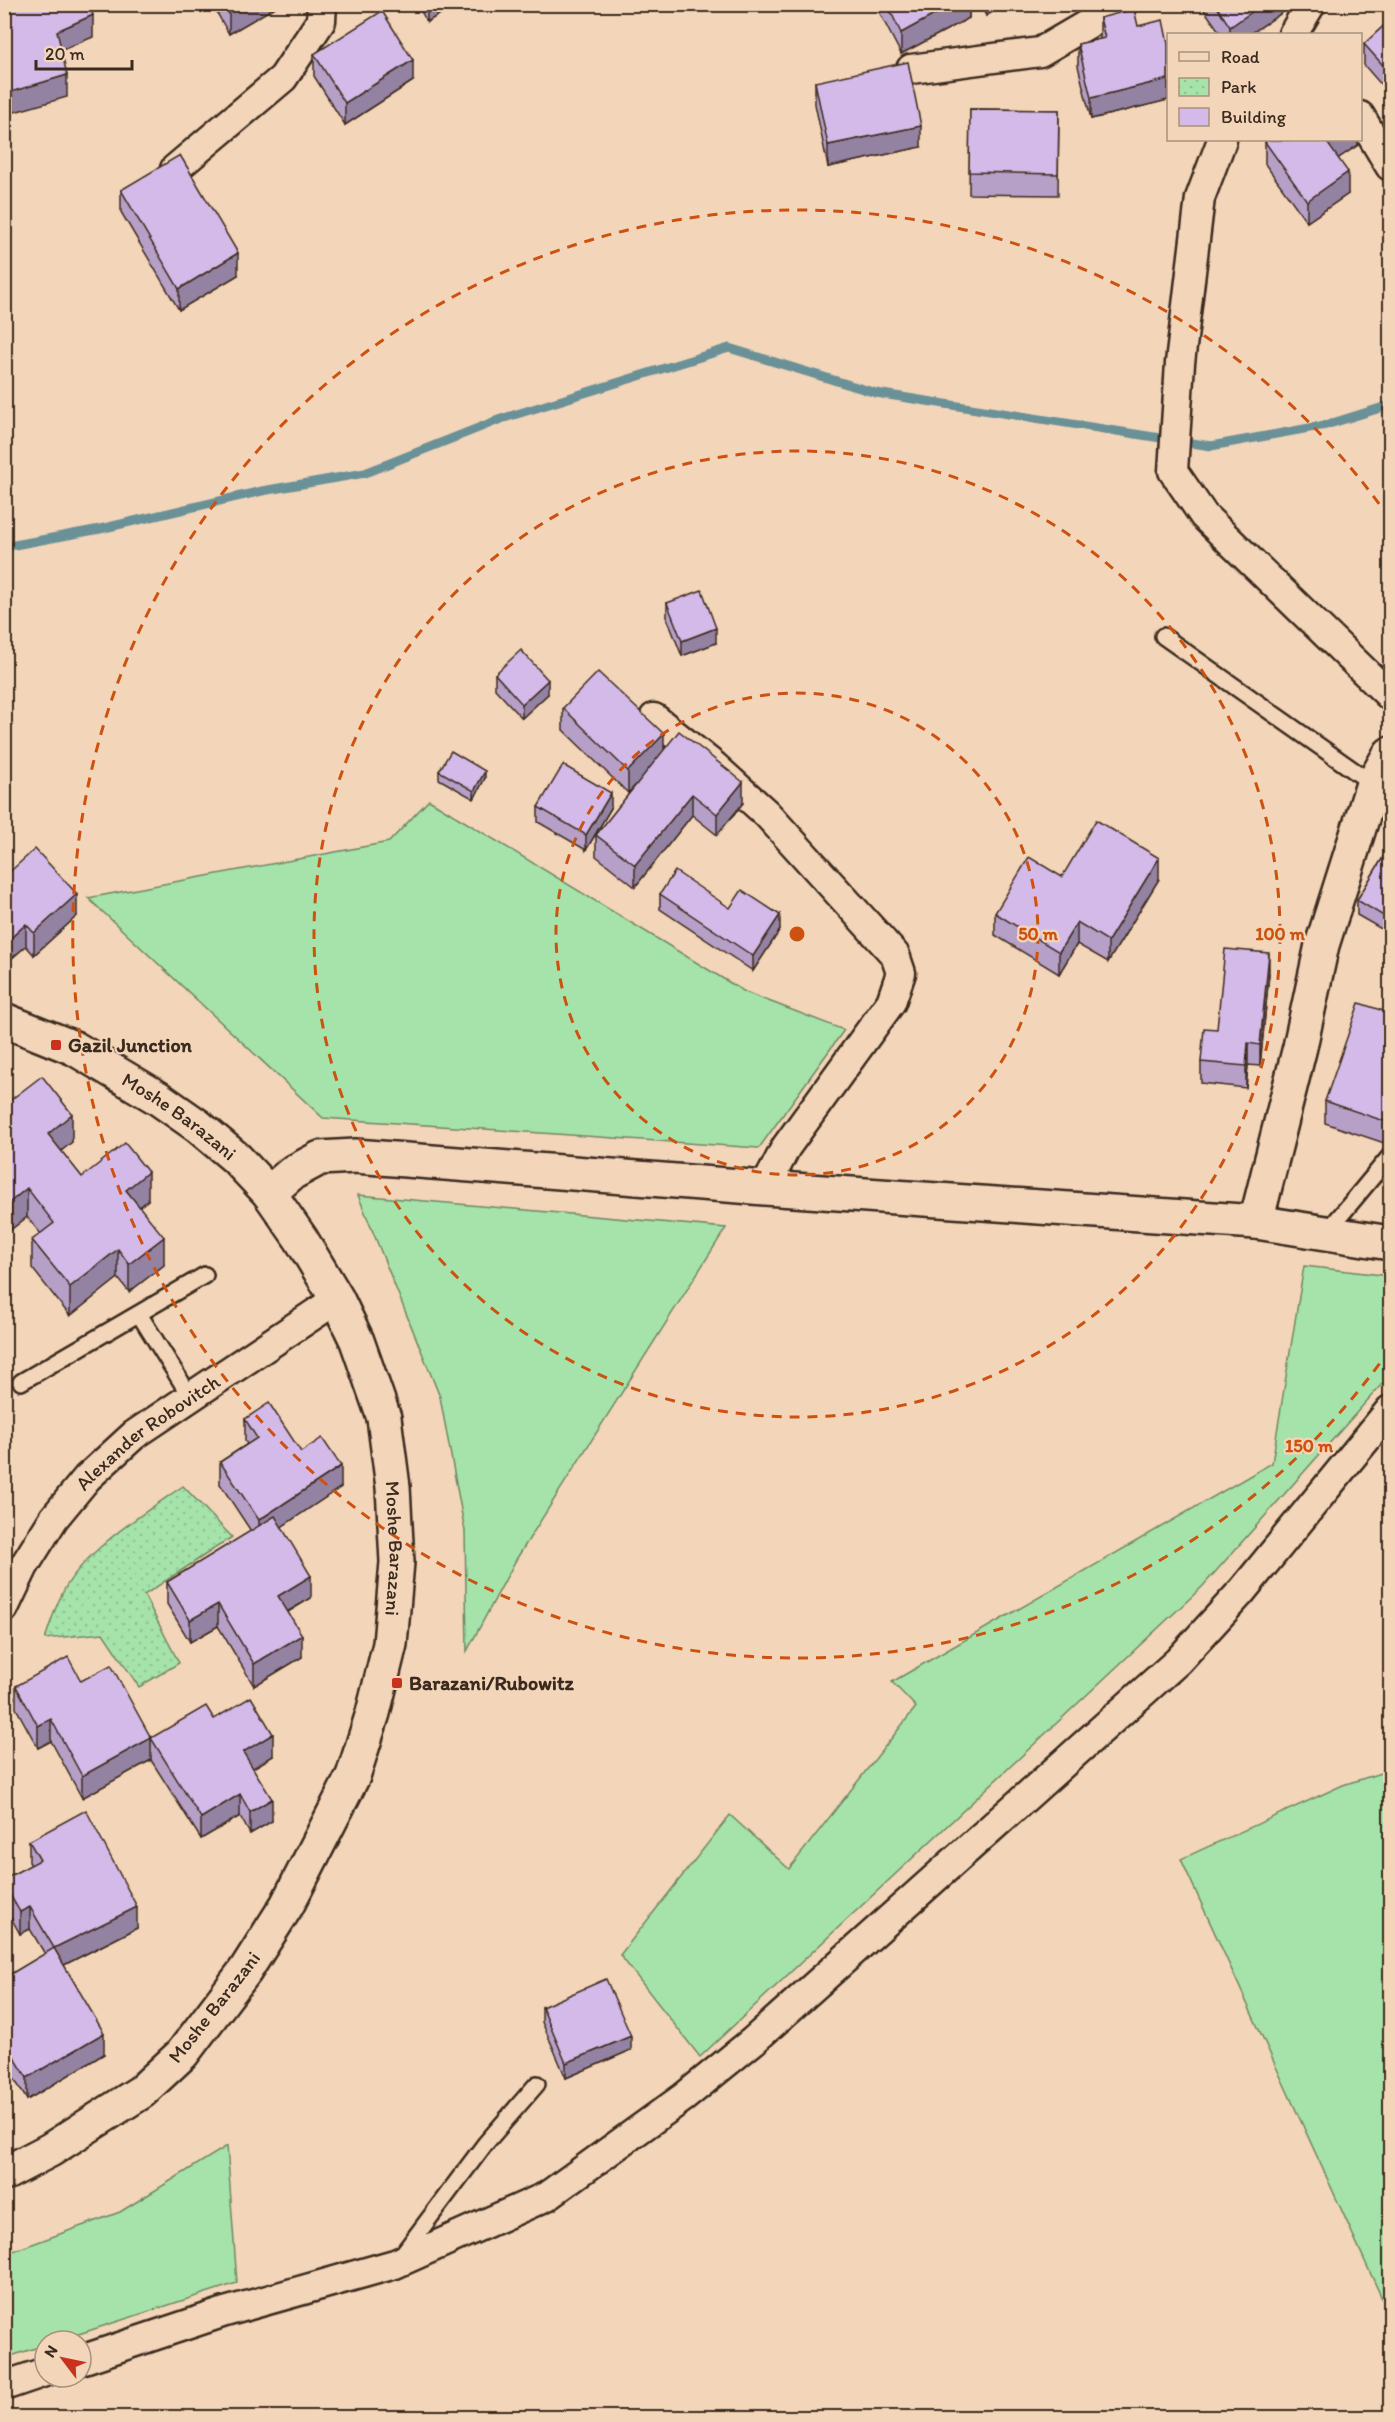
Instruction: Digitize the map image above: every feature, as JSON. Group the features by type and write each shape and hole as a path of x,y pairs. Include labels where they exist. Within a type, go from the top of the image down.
{"street":[{"path":"175,169 283,78 321,21 322,4"},
{"path":"911,69 1040,52 1122,4"},
{"path":"1294,33 1303,21 1311,4"},
{"path":"1362,119 1390,166"},
{"path":"1222,141 1200,198 1180,363 1173,471 1204,516 1390,696"},
{"path":"654,718 714,766 767,814 895,955 901,973 891,1002 786,1147 765,1188"},
{"path":"1256,1222 1300,1047 1322,945 1373,784 1390,754"},
{"name":"Moshe Barazani","path":"4,1020 74,1048 158,1098 198,1126 228,1151 269,1193 301,1239 337,1299 357,1341 384,1418 393,1487 397,1562 390,1644 373,1713 353,1776 287,1905 245,1971 182,2054 141,2092 50,2150 4,2174"},
{"path":"269,1193 292,1173 320,1158 355,1156 765,1188 1256,1222 1390,1243"},
{"name":"Alexander Robovitch","path":"4,1608 24,1566 54,1518 87,1478 134,1436 190,1396 337,1299"},
{"path":"93,2356 225,2312 395,2264 547,2196 684,2097 753,2042 1178,1661 1242,1591 1390,1410"},
{"path":"4,2386 33,2376"}],"lane":[{"path":"1163,636 1373,784"},
{"path":"1326,1233 1390,1156"},
{"path":"21,1382 205,1275"},
{"path":"139,1314 190,1396"},
{"path":"395,2264 485,2144 537,2084"}],"green space":[{"path":"429,800 745,992 844,1030 759,1148 323,1118 88,898 389,842"},
{"path":"358,1195 726,1228 517,1558 467,1651 465,1531 440,1397"},
{"path":"1304,1266 1390,1276 1390,1375 1202,1587 700,2057 620,1955 730,1815 789,1869 916,1707 892,1682 1272,1463"},
{"path":"183,1486 232,1537 144,1595 179,1663 139,1687 103,1633 45,1639 61,1596 83,1564 115,1535"},
{"path":"1390,1770 1390,2316 1181,1859 1343,1785"},
{"path":"227,2146 237,2283 93,2329 33,2329 33,2349 5,2358 5,2254 120,2212"}],"building":[{"path":"4,4 88,4 93,15 57,31 67,75 4,94"},
{"path":"225,4 242,4 229,12"},
{"path":"887,4 954,4 901,33"},
{"path":"1215,4 1263,4 1230,27"},
{"path":"1134,9 1138,26 1163,20 1167,39 1167,79 1091,98 1078,44 1105,38 1100,18"},
{"path":"382,11 413,60 345,103 314,54"},
{"path":"1390,20 1390,73 1364,44"},
{"path":"908,62 921,126 828,145 815,82"},
{"path":"970,109 1059,110 1058,174 969,172"},
{"path":"1332,141 1328,144 1348,172 1307,201 1265,142"},
{"path":"180,155 238,253 179,289 121,190"},
{"path":"702,590 716,628 682,641 667,603"},
{"path":"521,650 548,680 522,704 495,674"},
{"path":"598,672 664,734 628,771 563,708"},
{"path":"679,731 743,782 717,814 692,794 635,865 596,835"},
{"path":"451,751 485,771 474,791 439,771"},
{"path":"563,765 611,793 586,835 538,807"},
{"path":"1096,820 1159,858 1108,941 1077,922 1059,952 995,913 1029,857 1062,877"},
{"path":"1390,846 1390,920 1357,900"},
{"path":"35,849 77,894 34,933 26,924 4,944 4,877"},
{"path":"675,871 730,908 742,890 780,915 753,956 660,894"},
{"path":"1225,949 1269,953 1260,1045 1248,1043 1246,1066 1201,1062 1204,1028 1217,1029"},
{"path":"1359,1003 1390,1013 1390,1123 1325,1101"},
{"path":"42,1076 72,1114 48,1134 82,1177 125,1143 148,1172 126,1190 164,1237 129,1264 118,1249 70,1287 32,1240 54,1223 27,1188 4,1207 4,1105"},
{"path":"269,1403 301,1452 322,1438 341,1466 259,1520 220,1462 257,1438 245,1419"},
{"path":"275,1516 311,1576 278,1596 302,1635 254,1664 218,1604 190,1620 167,1582"},
{"path":"68,1657 81,1681 111,1665 151,1738 82,1776 51,1719 38,1726 16,1686"},
{"path":"251,1697 273,1734 243,1752 272,1799 250,1812 240,1794 201,1818 151,1738 206,1706 214,1719"},
{"path":"86,1810 137,1907 54,1948 30,1907 20,1912 4,1884 4,1879 40,1860 29,1841"},
{"path":"54,1948 104,2033 27,2078 4,2040 4,1978"},
{"path":"606,1979 631,2036 566,2063 542,2007"}],"waterway":[{"path":"4,547 100,529 262,491 365,473 501,419 729,348 876,393 1211,446 1326,425 1390,405"}],"place":[{"name":"Gazil Junction","path":"56,1045"},
{"name":"Barazani/Rubowitz","path":"397,1683"}]}
